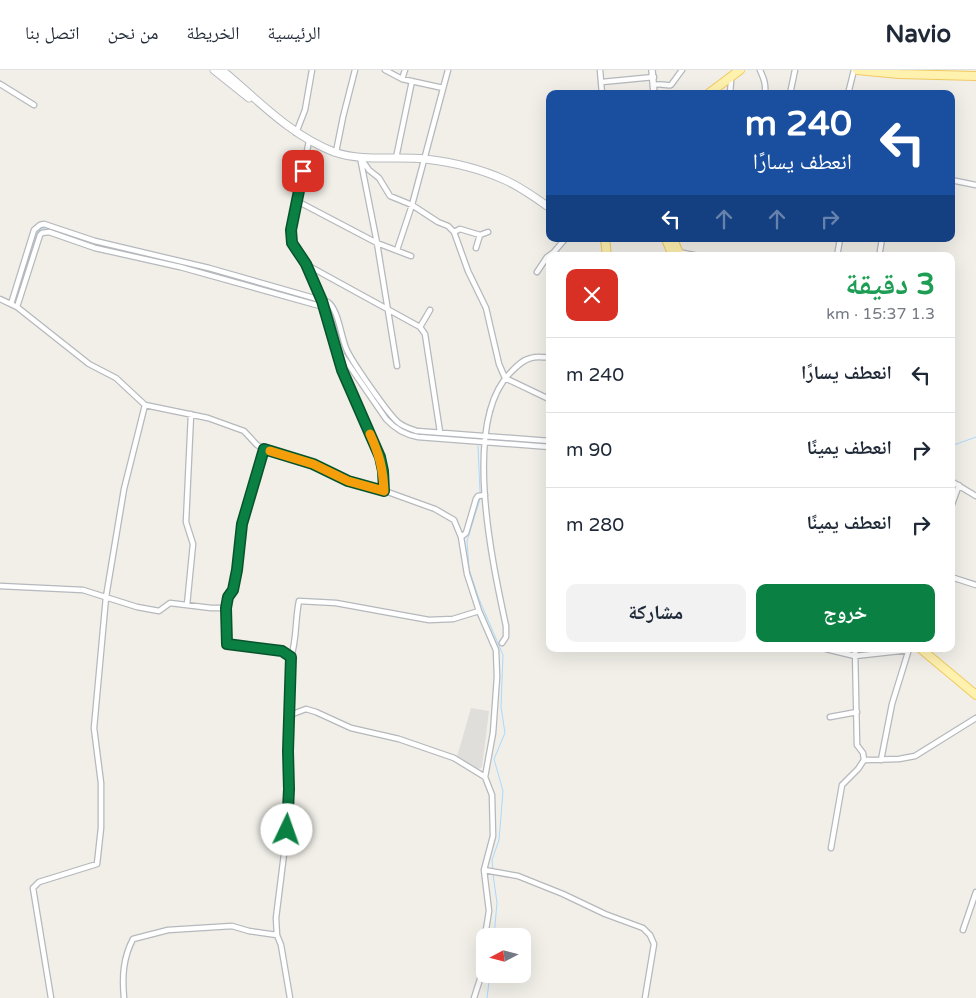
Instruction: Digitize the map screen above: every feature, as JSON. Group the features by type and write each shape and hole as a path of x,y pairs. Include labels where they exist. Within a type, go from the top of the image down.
{"main road":[{"path":"214,70 255,104 266,109"},
{"path":"222,70 257,99 266,109 309,141 336,152 360,157 425,159 466,167 506,180 546,205"},
{"path":"856,70 899,74 976,76"},
{"path":"713,90 734,72"},
{"path":"925,652 975,692"}],"street":[{"path":"296,133 305,110 312,70"},
{"path":"336,152 355,70"},
{"path":"385,70 402,79 443,88"},
{"path":"402,79 405,70"},
{"path":"397,250 412,205 448,70"},
{"path":"600,70 602,90"},
{"path":"654,85 662,83 671,85 682,70"},
{"path":"760,70 766,86 765,90"},
{"path":"791,90 795,70"},
{"path":"849,90 856,70"},
{"path":"731,90 734,72"},
{"path":"602,82 653,73 654,90"},
{"path":"396,158 412,81"},
{"path":"0,84 34,105"},
{"path":"309,141 291,230 292,243 306,264 322,301 342,370 380,457 384,491"},
{"path":"360,157 369,170 380,178 390,196 412,205 438,222 448,226 454,232 468,271 486,308 499,364 505,378 546,398"},
{"path":"360,157 377,243 397,366"},
{"path":"955,181 976,185"},
{"path":"297,201 377,243 411,256"},
{"path":"11,304 34,230 44,224 95,241 332,305 348,352 393,418 404,426 417,431 440,432 546,446"},
{"path":"454,232 460,229 480,235 488,232"},
{"path":"17,307 40,235 46,232 95,248 181,264 324,307 329,311 342,355 390,424 405,434 418,437 546,441"},
{"path":"476,248 480,235"},
{"path":"554,252 562,242"},
{"path":"880,251 882,242"},
{"path":"538,272 546,259"},
{"path":"306,264 420,327 425,334 440,432"},
{"path":"0,299 17,307 89,364 116,378 145,406 208,418 244,431 257,445 264,449 313,464 348,481 384,491 435,509 454,520 461,537 466,574 496,650 497,677 493,734 485,777 492,796 493,836 484,870 489,910 486,928"},
{"path":"420,327 430,310"},
{"path":"502,643 506,637 506,626 488,541 485,495 484,454 489,410 505,378 522,362 530,358 546,357"},
{"path":"51,998 33,888 39,882 96,864 101,828 101,783 94,728 106,597 124,489 145,406"},
{"path":"187,605 193,544 186,522 191,414"},
{"path":"264,449 242,524 237,570 233,590 228,597 226,608 227,644 282,651 291,657"},
{"path":"955,483 976,496"},
{"path":"955,496 959,485"},
{"path":"461,537 466,533 476,498 485,495"},
{"path":"955,578 976,585"},
{"path":"0,586 83,590 136,607 159,611 170,603 226,608"},
{"path":"290,998 281,945 277,935 276,918 287,822 291,657 295,646 299,601 336,603 429,620 453,619 479,611"},
{"path":"838,652 855,656 891,652"},
{"path":"831,848 842,785 864,760 864,753 857,745 855,652"},
{"path":"881,760 892,704 908,652"},
{"path":"290,715 306,709 316,712 352,728 399,739 454,758 485,777"},
{"path":"830,717 857,712"},
{"path":"864,760 899,759 915,756 976,718"},
{"path":"484,870 518,876 563,894 605,914 643,928 650,935 654,944 646,998"},
{"path":"963,930 976,892"},
{"path":"124,998 122,978 125,960 133,939 168,930 232,926 249,931 277,935"},
{"path":"474,998 479,983"}],"shaded area":[{"path":"471,708 489,711 482,767 477,770 457,757"}],"waterway":[{"path":"16,299 37,233 42,228 93,244 175,263"},
{"path":"186,265 318,303"},
{"path":"328,306 331,308 344,353 391,420 411,432 450,436"},
{"path":"955,445 976,437"},
{"path":"518,441 546,443"},
{"path":"478,446 480,492"},
{"path":"480,499 467,541 469,569 479,599 503,655 501,707 505,733 494,759 503,791 499,840 492,860 493,870"},
{"path":"493,874 497,903 495,928"},
{"path":"487,998 489,983"}],"slow traffic":[{"path":"270,451 313,464 348,481 384,491 380,457 370,434"}],"route":[{"path":"287,830 291,657 282,651 227,644 226,608 228,597 233,590 237,570 237,554 242,524 264,449 313,464 348,481 384,491 380,457 342,370 322,301 306,264 292,243 291,230 303,171"}]}
